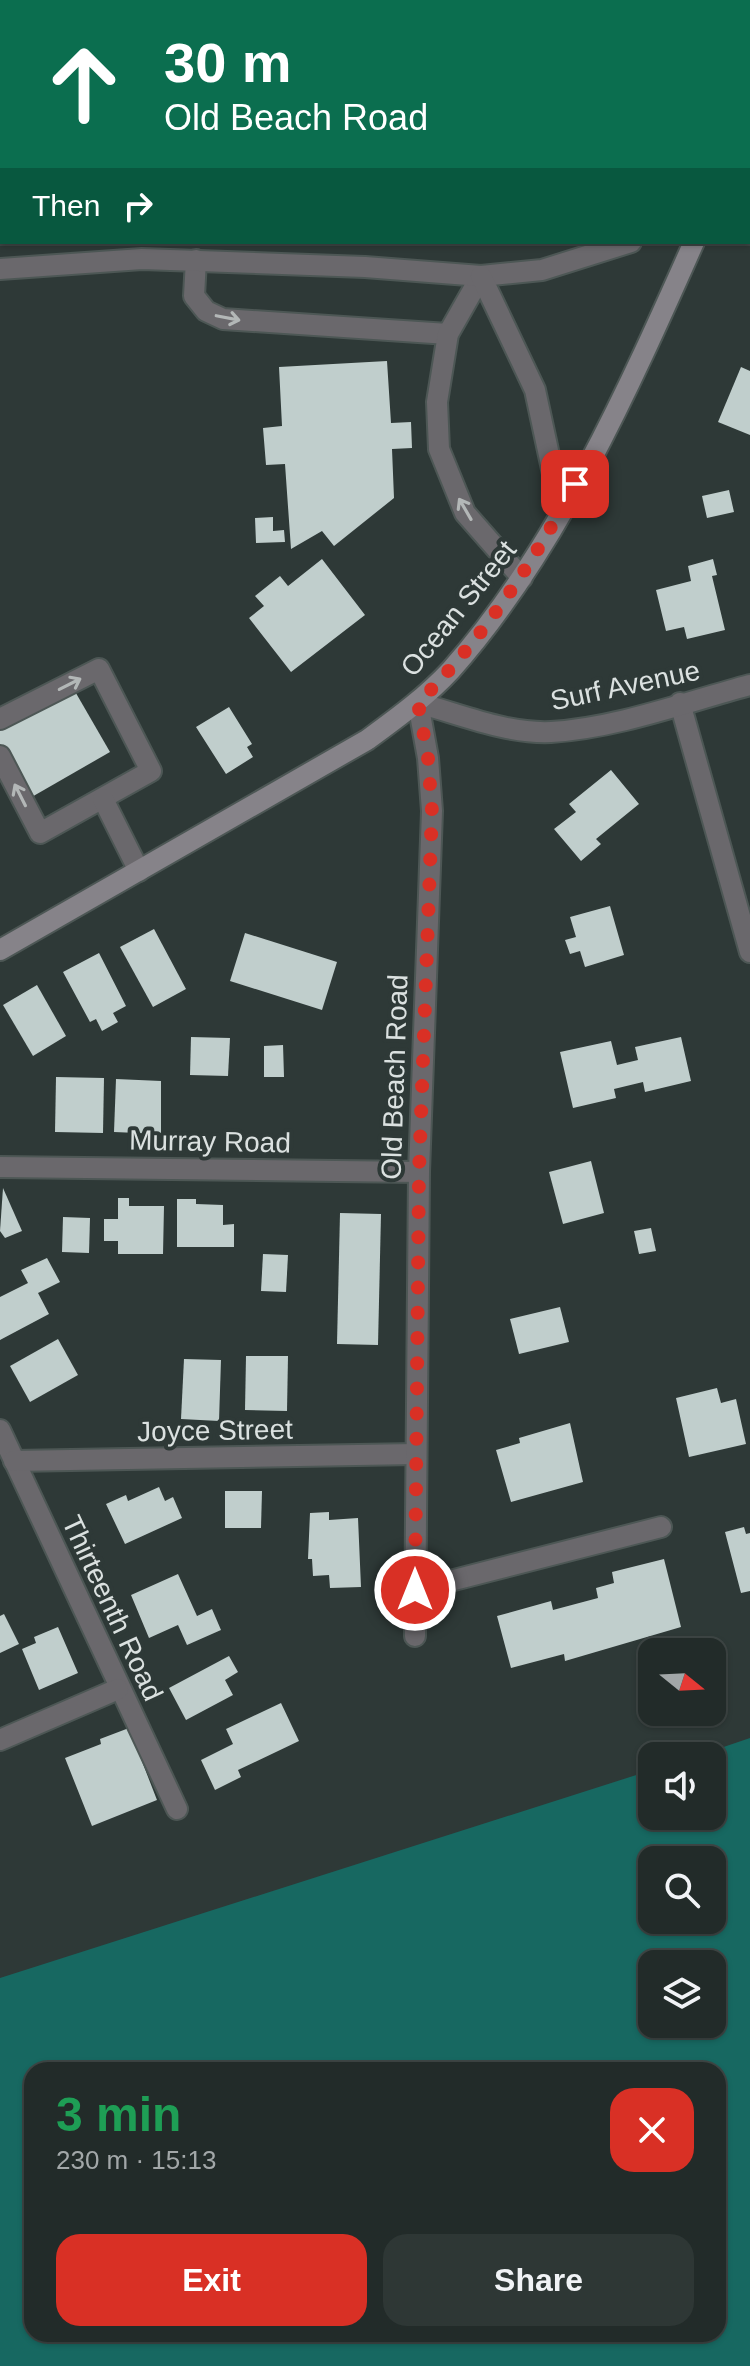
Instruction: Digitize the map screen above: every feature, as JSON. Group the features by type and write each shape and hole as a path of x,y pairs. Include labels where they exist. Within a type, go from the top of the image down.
{"main road":[{"name":"Ocean Street","path":"0,950 282,792 367,740 418,703 450,671 522,578 561,511 617,405 693,244"}],"street":[{"path":"0,269 59,262 196,260 481,276 542,270 625,244"},
{"path":"196,260 194,296 206,311 223,319 448,334"},
{"path":"481,276 448,334 437,402 439,449 465,513 522,578"},
{"path":"481,276 535,390 561,511"},
{"path":"0,719 99,669 151,771 40,833 0,756"},
{"name":"Surf Avenue","path":"418,703 512,729 550,732 750,685"},
{"name":"Old Beach Road","path":"415,1636 419,1172 432,811 428,758 418,703"},
{"path":"680,703 750,952"},
{"path":"103,799 139,871"},
{"name":"Murray Road","path":"0,1167 419,1172"},
{"name":"Thirteenth Road","path":"0,1430 118,1689 177,1809"},
{"name":"Joyce Street","path":"14,1461 416,1454"},
{"path":"415,1590 661,1527"},
{"path":"0,1740 118,1689"}],"water":[{"path":"750,1738 750,2366 0,2366 0,1978 638,1774 638,1830 726,1830 726,1746"}],"building":[{"path":"387,361 391,423 411,422 412,448 392,449 394,498 334,546 322,531 291,549 285,464 266,465 263,428 282,426 279,367"},
{"path":"741,367 750,371 750,435 718,422"},
{"path":"729,490 734,512 707,518 702,496"},
{"path":"273,517 273,531 284,530 285,542 256,543 255,518"},
{"path":"322,559 365,615 291,672 249,618 264,606 255,596 280,576 288,586"},
{"path":"713,559 717,575 712,576 725,630 687,639 684,627 666,631 656,590 691,581 688,566"},
{"path":"73,688 110,752 30,798 0,745 0,729"},
{"path":"229,707 252,744 247,747 253,757 226,774 196,727"},
{"path":"611,770 639,804 596,839 601,844 581,861 554,829 576,812 569,804"},
{"path":"610,906 624,955 585,967 580,951 570,954 565,940 576,937 570,917"},
{"path":"154,929 186,989 153,1007 120,947"},
{"path":"245,933 337,962 322,1010 230,981"},
{"path":"99,953 126,1006 113,1013 118,1022 102,1031 96,1019 90,1022 63,972"},
{"path":"37,985 66,1036 33,1056 3,1005"},
{"path":"191,1037 230,1038 228,1076 190,1075"},
{"path":"681,1037 691,1081 645,1092 643,1082 614,1089 616,1098 573,1108 560,1052 611,1041 617,1065 638,1060 635,1047"},
{"path":"283,1045 284,1077 264,1077 264,1046"},
{"path":"56,1077 104,1078 103,1133 55,1132"},
{"path":"116,1079 161,1081 161,1134 114,1132"},
{"path":"591,1161 604,1213 563,1224 549,1172"},
{"path":"3,1188 22,1231 5,1238 0,1231"},
{"path":"118,1198 129,1198 129,1206 164,1206 163,1254 118,1254 118,1241 104,1241 104,1219 118,1219"},
{"path":"177,1199 196,1199 196,1204 223,1205 223,1225 234,1224 234,1247 177,1247"},
{"path":"340,1213 381,1214 378,1345 337,1344"},
{"path":"63,1217 90,1218 89,1253 62,1252"},
{"path":"651,1228 656,1251 639,1254 634,1231"},
{"path":"263,1254 288,1255 286,1292 261,1291"},
{"path":"47,1258 60,1282 38,1293 49,1314 0,1340 0,1297 28,1283 21,1270"},
{"path":"560,1307 569,1342 519,1354 510,1319"},
{"path":"58,1339 78,1375 30,1402 10,1366"},
{"path":"246,1356 288,1356 287,1411 245,1410"},
{"path":"184,1359 221,1360 219,1421 181,1419"},
{"path":"717,1388 721,1403 736,1399 746,1444 689,1457 676,1398"},
{"path":"570,1423 583,1482 511,1502 496,1450 520,1443 519,1438"},
{"path":"159,1487 165,1501 173,1497 182,1518 125,1544 106,1504 126,1495 128,1501"},
{"path":"225,1491 262,1491 261,1528 225,1528"},
{"path":"329,1512 329,1520 358,1518 361,1587 330,1588 329,1575 313,1576 312,1559 308,1559 310,1513"},
{"path":"744,1527 746,1534 750,1533 750,1591 741,1593 725,1532"},
{"path":"664,1559 681,1627 565,1661 564,1654 511,1668 497,1616 551,1601 553,1610 598,1598 596,1588 614,1583 612,1572"},
{"path":"178,1574 197,1616 212,1609 221,1630 187,1645 178,1625 149,1638 131,1595"},
{"path":"4,1614 19,1644 0,1653 0,1616"},
{"path":"58,1627 78,1673 39,1690 22,1649 36,1643 34,1637"},
{"path":"229,1656 238,1672 225,1680 233,1695 186,1720 169,1688"},
{"path":"281,1703 299,1741 238,1770 241,1777 215,1790 201,1760 233,1744 226,1729"},
{"path":"129,1728 157,1800 92,1826 65,1758 101,1744 100,1739"}],"route":[{"path":"415,1590 419,1172 427,881 432,811 428,758 418,703 450,671 522,578 575,484"}]}
